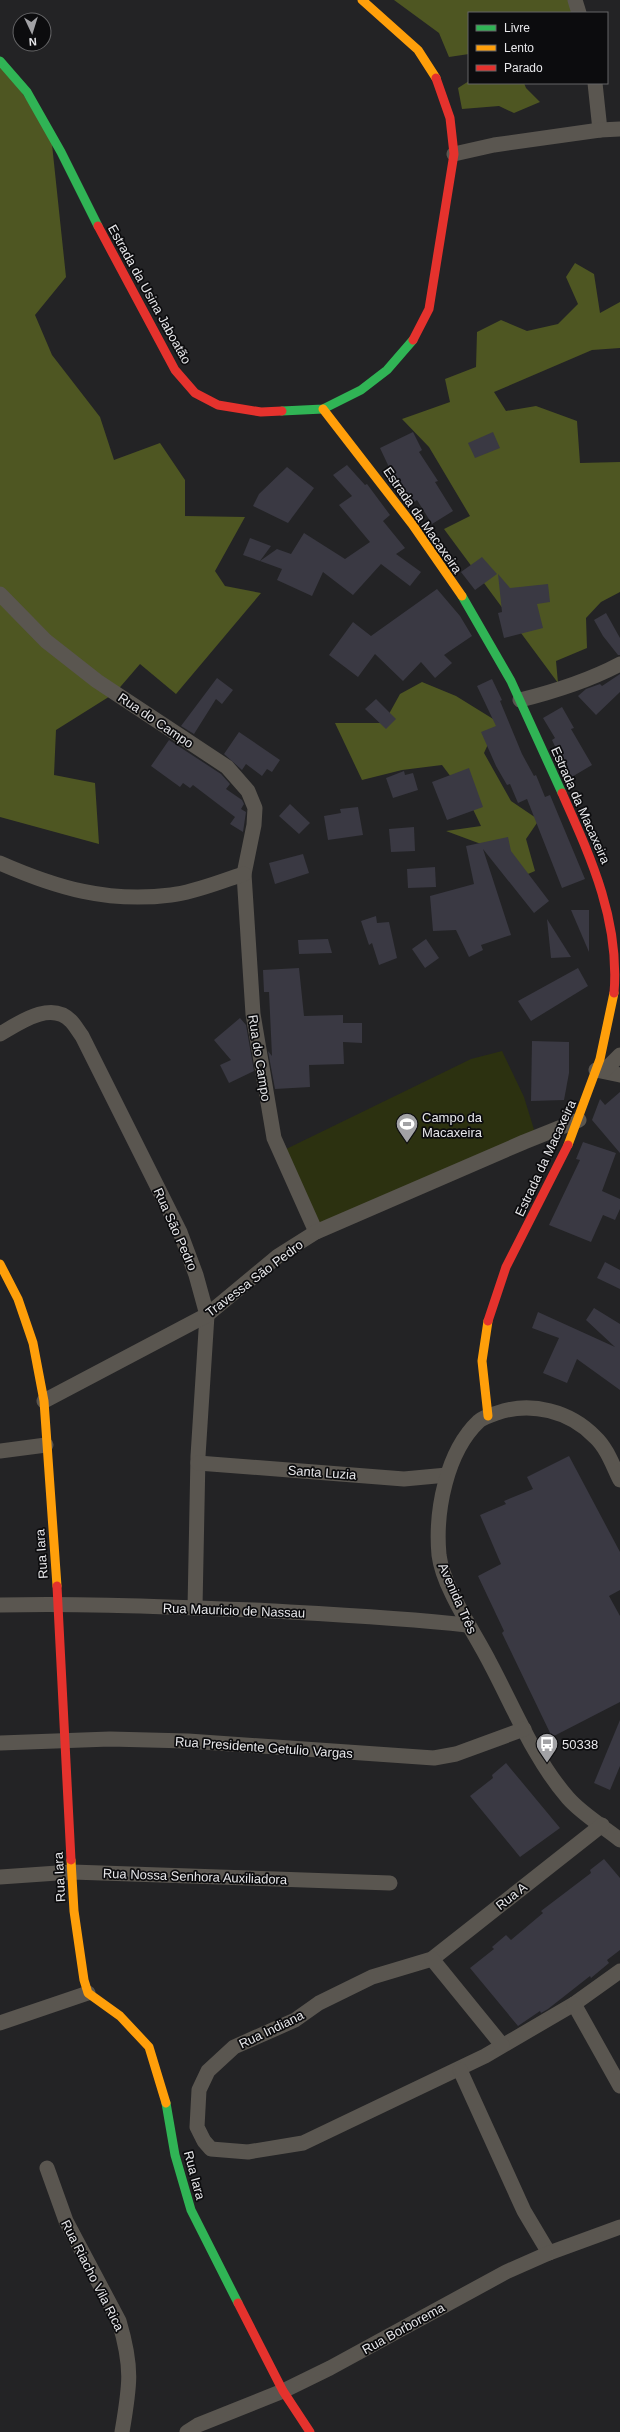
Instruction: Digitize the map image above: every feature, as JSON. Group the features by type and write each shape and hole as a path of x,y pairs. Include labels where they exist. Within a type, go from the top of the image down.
{"street":[{"name":"Estrada da Usina Jaboatão","path":"0,61 27,92 61,152 123,275 175,370 195,393 218,405 261,412 323,409 361,390 387,370 413,340 429,309 454,154 450,118 439,82 418,50 362,0"},
{"path":"575,0 579,12"},
{"path":"595,84 600,130"},
{"path":"454,154 494,145 600,130 620,129"},
{"name":"Estrada da Macaxeira","path":"323,409 408,516 491,645 520,700 606,897 615,957 615,984 600,1070 579,1120 505,1272 494,1300 482,1358 488,1416"},
{"name":"Rua do Campo","path":"0,594 52,645 97,681 227,768 248,791 255,808 254,826 244,874 253,1014 274,1138 316,1232"},
{"path":"520,700 572,686 598,676 620,664"},
{"path":"0,863 59,885 96,896 134,897 172,895 244,874"},
{"name":"Rua São Pedro","path":"0,1034 40,1013 59,1013 70,1020 82,1036 180,1232 196,1275 207,1315 198,1463 195,1608"},
{"path":"600,1070 620,1055"},
{"path":"600,1070 620,1075"},
{"name":"Travessa São Pedro","path":"44,1401 207,1315 278,1256 316,1232 524,1142 579,1120"},
{"name":"Rua Iara","path":"0,1264 18,1299 33,1343 44,1401 58,1604 74,1911 88,1993 120,2016 149,2047 165,2097 175,2155 191,2210 283,2391 310,2432"},
{"name":"Avenida Três","path":"620,1480 596,1438 587,1430 559,1414 546,1410 521,1407 488,1416 472,1429 455,1455 447,1475 441,1516 440,1556 442,1566 467,1625 489,1661 539,1758 569,1800 620,1840"},
{"path":"0,1451 46,1446"},
{"name":"Santa Luzia","path":"198,1463 404,1478 447,1475"},
{"name":"Rua Mauricio de Nassau","path":"0,1604 195,1608 399,1617 467,1625"},
{"name":"Rua Presidente Getulio Vargas","path":"0,1743 110,1739 188,1741 434,1758 456,1754 524,1730"},
{"name":"Rua A","path":"425,1961 602,1825"},
{"name":"Rua Nossa Senhora Auxiliadora","path":"0,1877 72,1872 390,1883"},
{"path":"425,1961 502,2045"},
{"name":"Rua Indiana","path":"425,1961 372,1977 318,2003 295,2020 234,2047 208,2071 200,2090 197,2127 204,2141 211,2149 248,2152 303,2143 460,2070 574,2004 620,1971"},
{"path":"0,2023 88,1993"},
{"path":"574,2004 620,2086"},
{"path":"460,2070 518,2197 549,2253"},
{"name":"Rua Riacho Vila Rica","path":"47,2168 66,2221 119,2321 124,2338 130,2373 129,2398 122,2432"},
{"name":"Rua Borborema","path":"187,2432 198,2425 283,2391 330,2368 506,2272 549,2253 620,2227"}],"green space":[{"path":"394,0 569,0 573,12 468,12 468,54 449,57 439,33"},
{"path":"0,61 51,135 66,277 35,315 52,355 100,417 114,460 160,443 185,480 185,516 245,517 215,571 225,586 261,593 176,694 140,664 115,693 56,730 54,775 95,783 99,844 0,817"},
{"path":"468,82 468,84 524,84 526,88 540,102 514,113 499,106 462,109 458,88"},
{"path":"575,263 594,274 600,313 620,302 620,348 592,350 494,392 506,411 536,406 577,421 580,463 620,462 620,592 601,602 586,618 587,648 556,661 558,683 444,529 470,516 429,447 402,419 450,402 445,379 476,367 477,332 501,320 527,331 558,324 578,304 566,277"},
{"path":"422,682 456,696 498,722 484,753 511,801 539,820 526,839 535,871 516,879 481,844 446,831 481,826 469,801 442,765 402,770 362,780 335,723 384,723 400,694"},
{"name":"Campo da Macaxeira","path":"502,1051 524,1097 536,1136 317,1230 280,1152 471,1059"}],"building":[{"path":"413,432 422,450 419,452 438,481 435,482 453,511 432,524 417,500 413,503 395,480 380,448"},
{"path":"493,432 500,448 475,458 468,443"},
{"path":"347,465 365,485 367,484 390,515 383,521 405,548 396,554 421,572 410,586 381,564 353,595 323,572 312,596 277,580 282,569 260,561 277,549 291,554 304,533 345,559 370,542 339,505 352,496 333,475"},
{"path":"287,467 314,488 288,523 253,506 259,494"},
{"path":"250,538 271,546 260,561 243,555"},
{"path":"482,557 497,574 475,590 461,572"},
{"path":"498,574 510,588 548,584 550,602 537,604 543,628 504,638 498,613 502,612"},
{"path":"437,589 460,616 472,636 444,655 452,663 435,678 421,662 403,681 375,654 358,677 329,655 353,622 371,636"},
{"path":"606,613 620,638 620,655 618,655 603,636 594,620"},
{"path":"620,674 620,692 596,715 578,696 586,689 600,684 602,686"},
{"path":"217,678 233,690 222,704 216,699 194,734 181,726"},
{"path":"492,679 502,700 500,701 522,754 534,776 536,775 545,797 550,795 585,879 562,888 527,799 518,803 510,784 507,785 496,766 481,732 496,726 477,686"},
{"path":"376,699 396,719 386,729 365,709"},
{"path":"562,707 574,728 571,729 592,765 570,778 552,740 555,738 543,718"},
{"path":"239,732 280,760 272,772 267,769 262,776 246,764 242,770 224,754"},
{"path":"169,740 221,774 230,784 226,789 242,800 244,804 241,809 246,812 243,832 230,824 235,817 193,785 190,788 183,783 180,787 151,766"},
{"path":"469,768 483,807 447,820 432,782"},
{"path":"404,771 405,775 413,773 418,790 393,798 386,778"},
{"path":"290,804 310,823 299,834 279,816"},
{"path":"358,807 363,835 328,840 324,816 341,813 340,809"},
{"path":"414,827 415,851 391,852 389,829"},
{"path":"508,837 511,851 549,901 534,913 483,849 511,935 481,945 483,950 469,957 456,930 433,931 430,896 474,884 466,846"},
{"path":"303,854 309,873 275,884 269,863"},
{"path":"435,867 436,887 408,888 407,869"},
{"path":"571,910 589,910 589,952"},
{"path":"376,916 377,923 389,922 397,958 379,965 372,943 369,945 361,921"},
{"path":"547,919 571,957 551,958"},
{"path":"328,939 332,953 299,954 298,940"},
{"path":"426,939 439,958 425,968 412,949"},
{"path":"299,968 304,1016 343,1015 343,1023 362,1023 362,1043 343,1042 344,1064 309,1065 310,1087 275,1089 268,1051 272,1056 269,992 264,992 263,970"},
{"path":"578,968 588,986 531,1021 518,1001"},
{"path":"240,1018 246,1025 254,1071 229,1083 220,1065 231,1060 214,1040"},
{"path":"532,1041 569,1042 569,1073 564,1100 531,1101"},
{"path":"620,1092 620,1153 592,1120 600,1099 605,1105"},
{"path":"583,1142 616,1153 602,1191 620,1199 620,1209 615,1220 603,1215 591,1242 549,1225 580,1160 576,1159"},
{"path":"605,1262 620,1270 620,1289 597,1278"},
{"path":"594,1308 620,1324 620,1390 577,1359 567,1383 543,1373 559,1338 532,1328 538,1312 615,1347 586,1320"},
{"path":"569,1456 620,1552 620,1590 609,1596 620,1616 620,1702 552,1737 502,1633 504,1631 478,1576 501,1564 480,1515 506,1504 504,1501 533,1489 527,1477"},
{"path":"620,1720 620,1766 610,1790 594,1783"},
{"path":"506,1763 560,1828 520,1857 470,1796 493,1778 492,1775"},
{"path":"604,1859 620,1878 620,1950 607,1960 609,1963 591,1978 590,1976 548,2009 541,2013 540,2011 518,2026 470,1968 494,1949 492,1947 506,1935 511,1940 543,1913 541,1911 591,1873 590,1870"}],"traffic: fast":[{"path":"0,61 27,92 61,152 98,226"},
{"path":"282,411 323,409 361,390 387,370 413,340"},
{"path":"462,596 511,681 562,793"},
{"path":"166,2103 175,2155 191,2210 238,2303"}],"traffic: slow":[{"path":"362,0 418,50 436,78"},
{"path":"323,409 412,524 462,596"},
{"path":"568,1145 600,1059 614,993"},
{"path":"0,1264 18,1299 33,1343 44,1401 57,1586"},
{"path":"488,1321 482,1361 488,1416"},
{"path":"71,1860 74,1911 84,1980 88,1993 120,2016 149,2047 166,2103"}],"traffic: jam":[{"path":"413,340 429,309 454,154 450,118 436,78"},
{"path":"98,226 175,370 195,393 218,405 261,412 282,411"},
{"path":"562,793 593,866 608,915 615,966 614,993"},
{"path":"488,1321 506,1267 568,1145"},
{"path":"57,1586 71,1860"},
{"path":"238,2303 283,2391 310,2432"}],"place":[{"name":"Campo da Macaxeira","path":"407,1144"},
{"name":"50338","path":"547,1764"}]}
